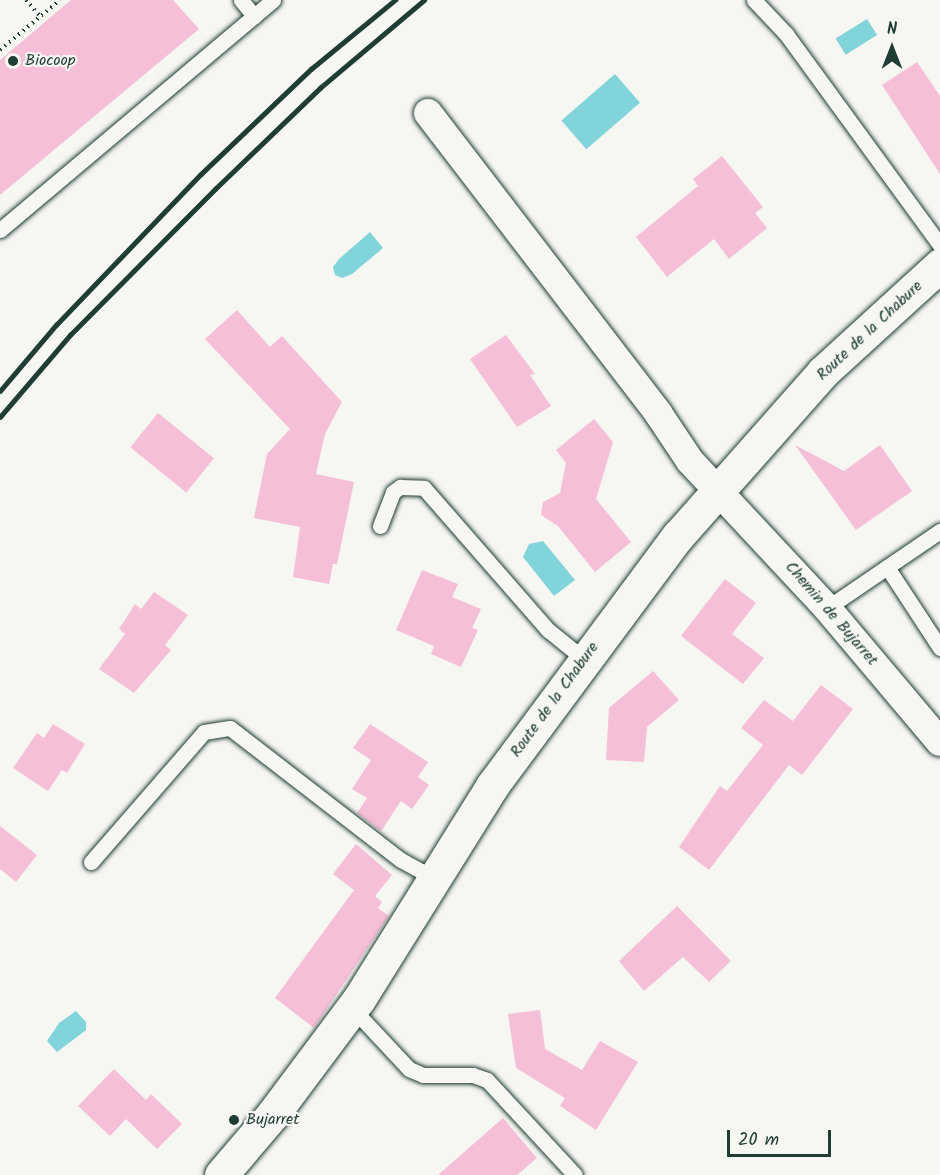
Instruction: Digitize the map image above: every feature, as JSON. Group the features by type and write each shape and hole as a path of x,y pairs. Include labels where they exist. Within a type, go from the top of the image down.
{"main road":[{"name":"Route de la Chabure","path":"221,1175 273,1114 352,1008 492,786 584,659 718,490 824,372 940,265"}],"street":[{"name":"Chemin de Bujarret","path":"428,113 658,412 690,461 827,608 940,742"}],"lane":[{"path":"241,0 254,16"},
{"path":"0,230 273,0"},
{"path":"754,0 786,34 940,245"},
{"path":"380,526 393,492 400,487 424,488 548,630 584,659"},
{"path":"827,608 940,531"},
{"path":"887,567 940,648"},
{"path":"91,861 204,732 230,728 401,860 434,878"},
{"path":"352,1008 409,1069 423,1075 473,1075 487,1080 575,1175"}],"path":[{"path":"26,0 40,16"},
{"path":"0,50 60,0"}],"water":[{"path":"867,19 877,35 846,55 836,39"},
{"path":"615,74 640,103 586,149 561,121"},
{"path":"370,232 383,248 352,274 342,278 335,275 333,267 339,259"},
{"path":"543,541 575,580 554,596 523,557 529,544"},
{"path":"76,1011 86,1022 86,1030 57,1052 47,1041 59,1023"}],"building":[{"path":"71,0 173,0 199,29 0,195 0,60"},
{"path":"917,62 940,96 940,174 882,85"},
{"path":"722,156 763,207 755,213 767,228 729,259 714,239 667,277 636,237 698,186 693,179"},
{"path":"237,310 270,347 282,336 342,402 325,434 316,474 354,482 337,564 333,564 329,584 293,577 300,527 254,518 267,454 290,429 205,339"},
{"path":"506,335 535,374 530,375 551,406 517,427 470,359"},
{"path":"158,413 214,458 186,493 130,447"},
{"path":"594,419 613,442 596,499 631,542 595,572 558,526 541,515 543,502 560,493 566,463 556,450"},
{"path":"795,445 844,471 880,445 912,491 856,530"},
{"path":"422,570 458,584 452,597 481,609 472,628 478,630 461,667 431,654 434,646 396,630"},
{"path":"725,579 756,603 732,634 764,658 743,684 681,636"},
{"path":"154,592 188,615 165,645 171,650 134,693 99,669 125,634 119,629 135,604 141,609"},
{"path":"653,671 679,700 647,727 644,762 606,760 609,708"},
{"path":"821,685 853,709 802,775 789,765 709,870 679,847 720,786 727,791 763,745 741,728 764,700 793,721"},
{"path":"53,724 85,744 67,773 62,770 48,791 13,768 37,733 44,738"},
{"path":"370,724 428,762 418,777 429,785 412,809 401,801 381,831 357,813 367,798 352,789 371,760 353,748"},
{"path":"0,826 37,855 16,882 0,869"},
{"path":"356,844 392,875 375,896 382,902 378,908 389,916 314,1028 275,998 354,890 333,874"},
{"path":"677,906 731,961 709,982 683,957 644,991 619,961"},
{"path":"540,1010 545,1049 582,1070 600,1041 638,1062 596,1130 560,1106 565,1098 516,1068 508,1014"},
{"path":"114,1069 146,1100 151,1094 182,1124 157,1149 126,1119 110,1136 78,1106"},
{"path":"503,1118 537,1158 517,1175 438,1175"}],"railway":[{"path":"0,391 56,325 201,174 311,69 395,0"},
{"path":"0,417 70,335 215,189 320,88 424,0"}],"place":[{"name":"Biocoop","path":"13,61"},
{"name":"Bujarret","path":"234,1120"}]}
